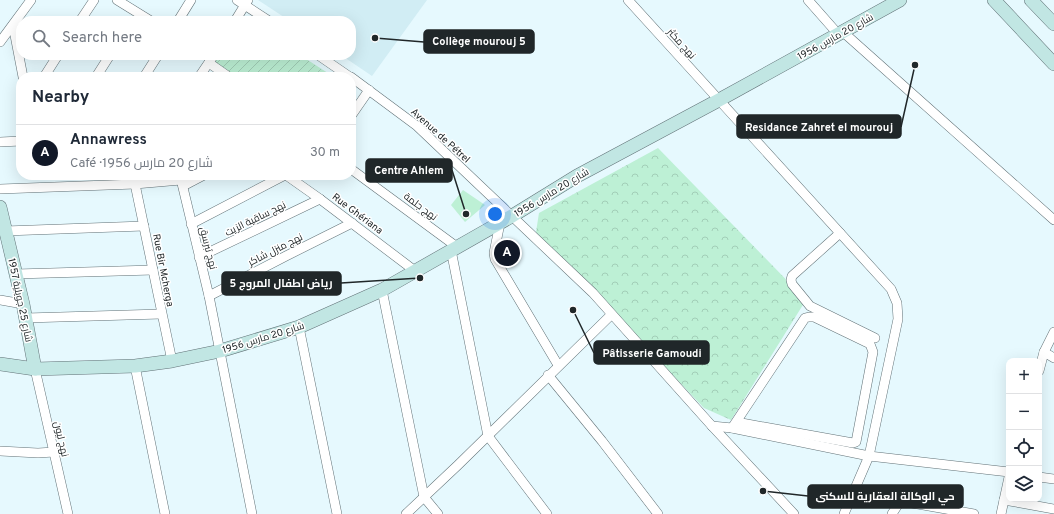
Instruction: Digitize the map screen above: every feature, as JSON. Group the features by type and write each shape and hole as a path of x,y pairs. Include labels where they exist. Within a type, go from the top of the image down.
{"street":[{"path":"19,16 31,0"},
{"path":"83,16 94,0"},
{"path":"117,0 133,16"},
{"path":"181,16 191,0"},
{"name":"نهج مكثر","path":"628,0 891,289 897,303 898,319 869,456 844,514"},
{"path":"808,0 841,33 1054,220"},
{"path":"994,0 1054,64"},
{"path":"1031,0 1054,24"},
{"name":"شارع 20 مارس 1956","path":"0,364 35,368 135,366 172,361 220,351 299,327 382,290 512,216 577,176 841,33 895,1"},
{"path":"237,16 243,2 261,16"},
{"path":"0,42 16,21"},
{"path":"13,25 16,41"},
{"path":"20,60 22,72"},
{"path":"47,72 55,60"},
{"path":"99,72 107,60"},
{"path":"147,72 155,60"},
{"path":"203,72 211,60"},
{"name":"Avenue de Pétrel","path":"326,60 344,72"},
{"path":"209,63 222,72"},
{"name":"Avenue de Pétrel","path":"356,81 417,126 593,293 611,315 794,514"},
{"path":"356,109 369,90"},
{"path":"0,142 16,141"},
{"name":"نهج جلمة","path":"356,173 454,249"},
{"path":"0,189 135,184 181,180"},
{"name":"نهج تبرسق","path":"181,180 209,296 252,514"},
{"path":"191,224 276,180"},
{"name":"Rue Ghériana","path":"293,180 415,271"},
{"name":"Rue Bir Mcherga","path":"135,184 172,361"},
{"name":"نهج ساقية الزيت","path":"199,257 320,199"},
{"name":"شارع 25 جويلية 1957","path":"0,208 23,304 35,368"},
{"path":"500,222 494,253 495,259 558,365"},
{"name":"نهج منزل شاكر","path":"209,296 352,223"},
{"path":"5,230 144,226"},
{"path":"840,233 792,276 792,284 810,306 875,338"},
{"path":"454,249 488,436 547,514"},
{"path":"16,274 153,270"},
{"path":"382,290 424,497 438,514"},
{"path":"0,300 23,304"},
{"path":"26,318 161,314"},
{"path":"406,514 611,315"},
{"path":"712,426 734,425 853,443 856,442 873,352 872,347 870,344 814,317 805,318 734,425"},
{"path":"299,327 337,514"},
{"path":"1042,360 1054,332"},
{"path":"1044,352 1054,358"},
{"path":"135,366 166,514"},
{"name":"نهج ليون","path":"35,368 68,514"},
{"path":"548,375 602,441 658,514"},
{"path":"734,425 869,456 1006,472"},
{"path":"0,451 38,453 54,452"},
{"path":"1042,478 1054,480"},
{"path":"1001,514 1006,491"},
{"path":"1004,500 1054,509"},
{"path":"892,514 899,503 906,502 974,514"}],"shaded area":[{"path":"258,0 427,0 372,76 348,60 356,60 356,16 282,16"}],"green space":[{"path":"212,60 308,60 326,72 227,72"},
{"path":"658,148 806,300 731,420 704,408 536,232 539,213"},
{"path":"463,190 485,205 465,222 451,205"}],"place":[{"name":"Collège mourouj 5","path":"375,38"},
{"name":"Residance Zahret el mourouj","path":"915,65"},
{"name":"Centre Ahlem","path":"466,214"},
{"name":"Annawress","path":"507,253"},
{"name":"رياض اطفال المروج 5","path":"420,278"},
{"name":"Pâtisserie Gamoudi","path":"573,310"},
{"name":"حي الوكالة العقارية للسكنى","path":"763,491"}]}
